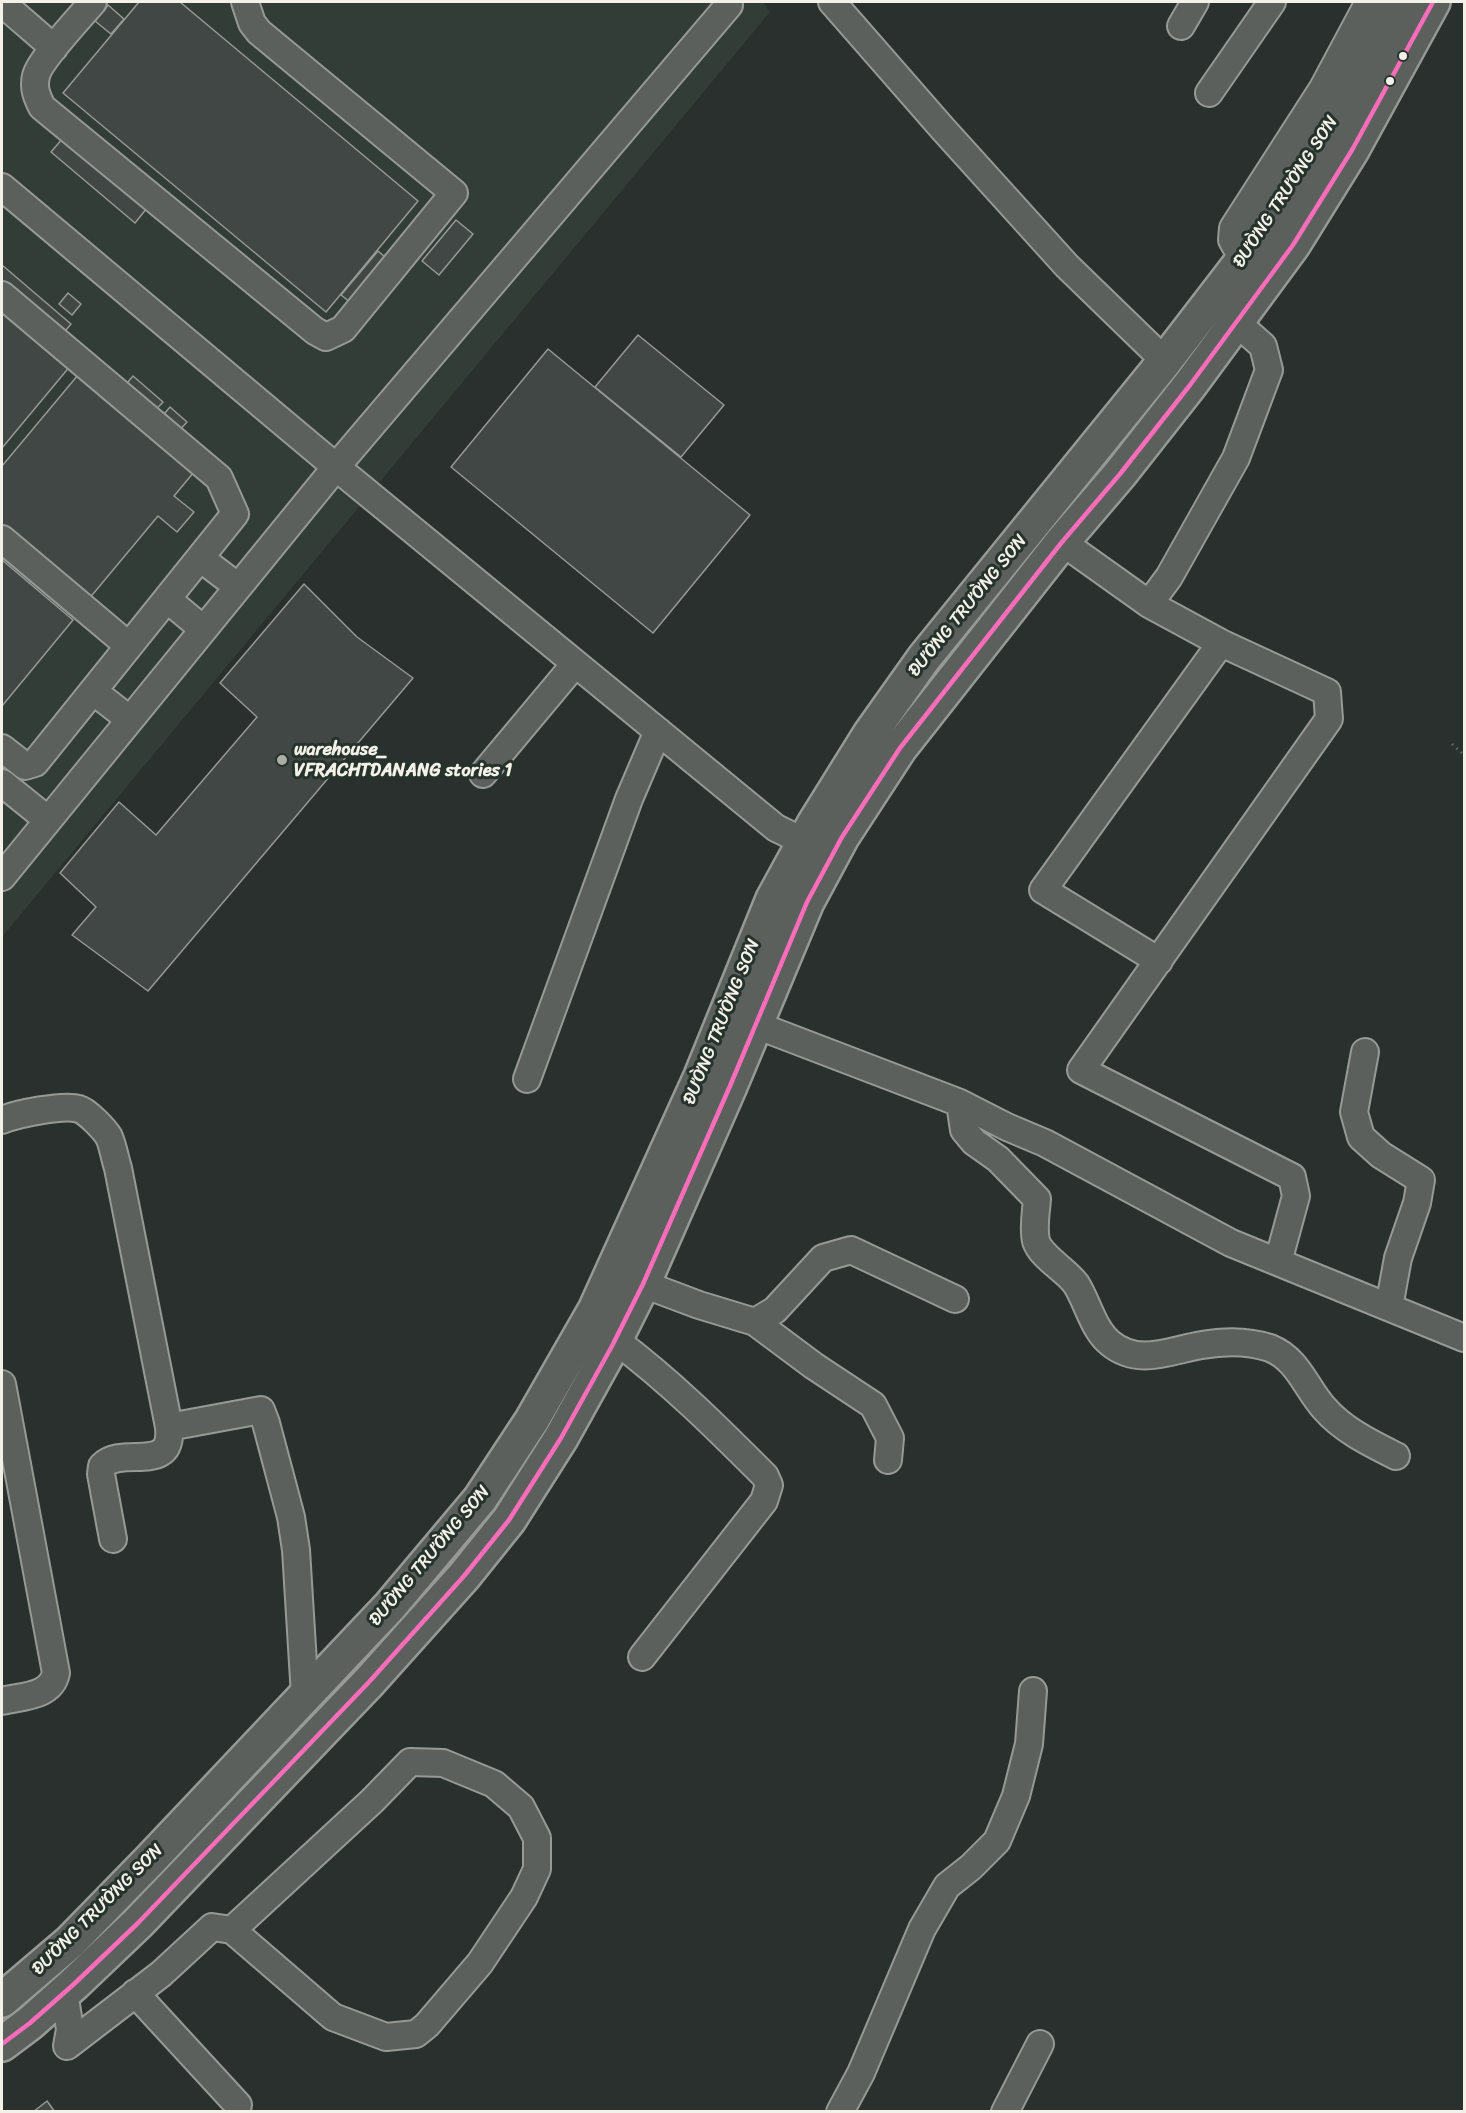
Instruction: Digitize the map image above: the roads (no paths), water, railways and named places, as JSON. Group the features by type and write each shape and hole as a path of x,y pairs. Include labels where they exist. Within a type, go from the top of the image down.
{"highway":[{"name":"ĐƯỜNG TRƯỜNG SƠN","path":"2,2044 64,1993 138,1923 369,1682 464,1576 509,1520 561,1438 643,1284 807,902 870,791 900,748 1062,542 1120,474 1293,245 1357,140 1433,2"},
{"name":"ĐƯỜNG TRƯỜNG SƠN","path":"2,2000 70,1942 305,1696 390,1606 480,1499 562,1370 599,1300 701,1076 773,899 870,734 924,658 1165,361 1262,235 1327,133 1385,4"}],"street":[{"path":"93,2 54,48 36,75 34,92 42,107 315,332 326,337 343,330 454,193 259,32 252,23 245,2"},
{"path":"832,2 1067,266 1165,361"},
{"path":"1181,26 1195,2"},
{"path":"1209,93 1272,2"},
{"path":"2,3 54,48"},
{"path":"2,877 336,467 729,5"},
{"path":"2,187 336,467 776,828 805,842"},
{"path":"2,295 219,478 235,514 35,763 25,766 2,748"},
{"path":"1149,604 1169,577 1236,458 1269,370 1263,346 1236,322"},
{"path":"2,539 129,646"},
{"path":"1062,542 1149,604 1221,643 1327,692 1329,719 1081,1070 1292,1177 1296,1196 1278,1262"},
{"path":"200,558 237,586"},
{"path":"167,598 203,629"},
{"path":"1159,961 1044,890 1221,643"},
{"path":"483,774 575,664"},
{"path":"93,690 129,719"},
{"path":"526,1078 629,799 658,731"},
{"path":"2,783 48,820"},
{"path":"756,1025 960,1104 1045,1143 1231,1243 1464,1338"},
{"path":"1365,1052 1354,1112 1361,1137 1381,1155 1421,1180 1417,1203 1398,1258 1389,1307"},
{"path":"960,1104 964,1130 974,1142 998,1159 1037,1199 1036,1240 1041,1250 1067,1273 1076,1285 1092,1317 1109,1343 1121,1350 1145,1357 1221,1343 1237,1342 1270,1349 1283,1356 1296,1368 1315,1397 1337,1421 1396,1456"},
{"path":"2,1120 14,1115 46,1110 79,1109 97,1122 109,1137 118,1168 169,1426 169,1441 159,1454 146,1458 132,1456 109,1461 102,1466 101,1474 112,1539"},
{"path":"755,1322 775,1310 823,1258 851,1250 955,1299"},
{"path":"643,1284 699,1305 755,1322 814,1366 873,1405 890,1438 888,1460"},
{"path":"615,1340 681,1394 765,1476 769,1485 764,1501 642,1657"},
{"path":"2,1384 56,1672 50,1687 43,1692 2,1701"},
{"path":"169,1426 261,1410 291,1517 296,1550 305,1696"},
{"path":"840,2112 861,2073 927,1920 947,1886 971,1867 997,1841 1016,1796 1029,1744 1032,1691"},
{"path":"64,1993 70,2029 66,2046 160,1974 212,1927 232,1930 333,2017 386,2037 416,2034 427,2025 480,1963 524,1897 537,1869 537,1838 521,1807 494,1784 443,1763 411,1762 232,1930"},
{"path":"135,1994 238,2105"},
{"path":"1005,2112 1040,2044"}],"place":[{"name":"warehouse_ VFRACHTDANANG stories 1","path":"282,760"}]}
